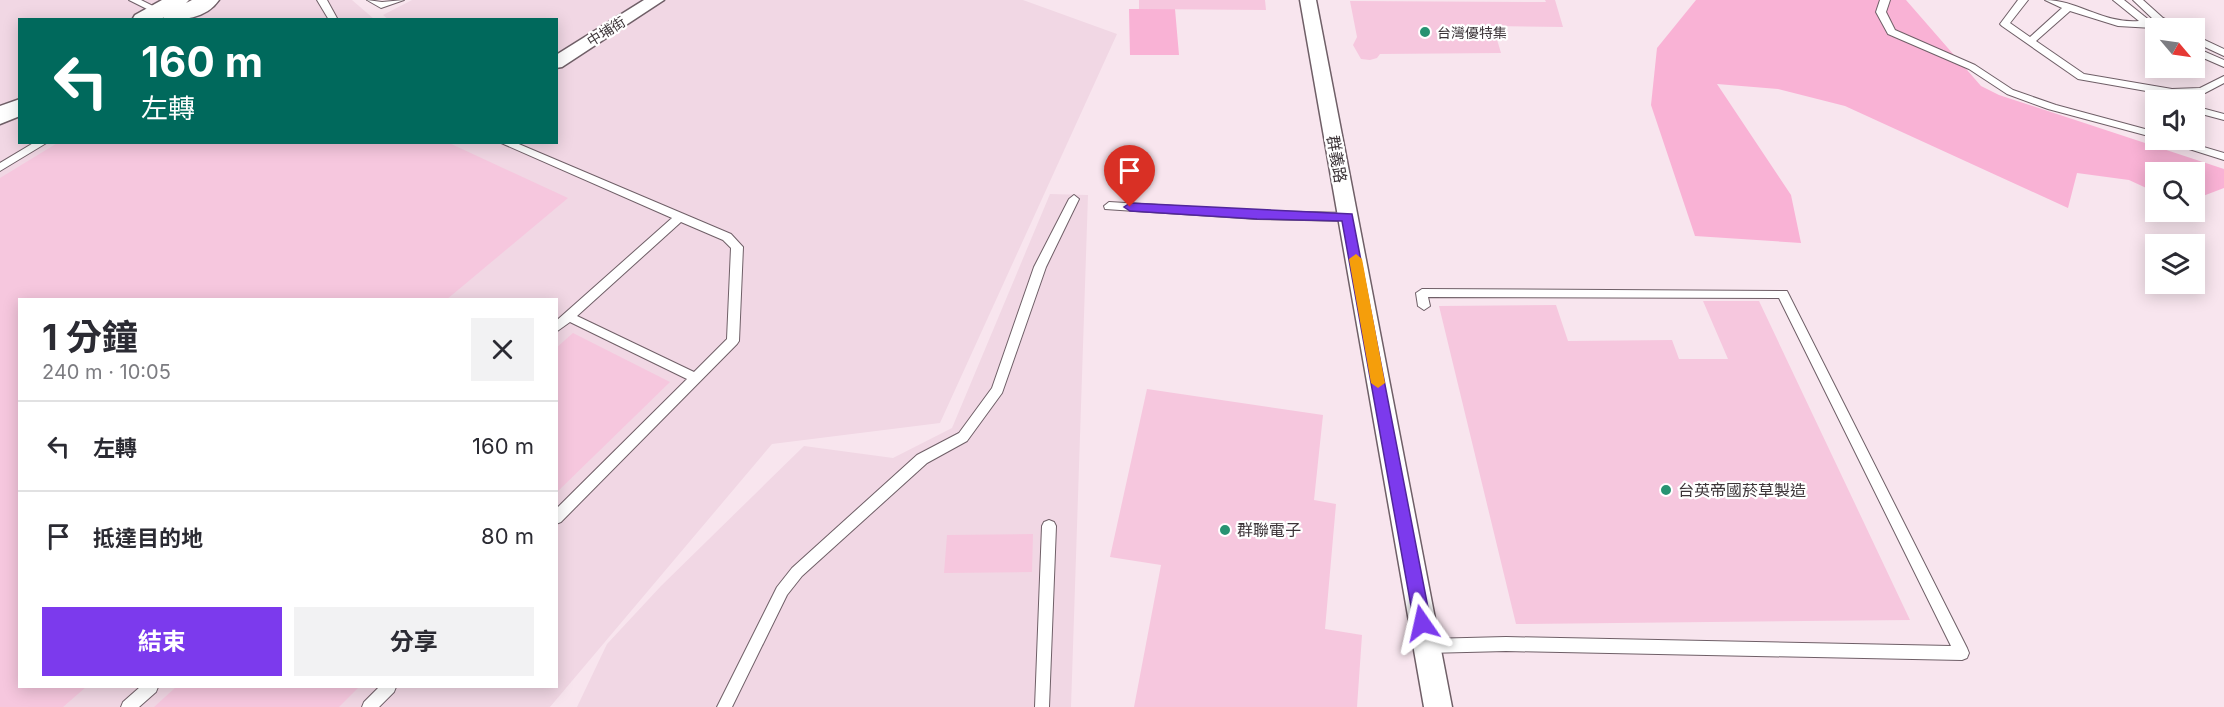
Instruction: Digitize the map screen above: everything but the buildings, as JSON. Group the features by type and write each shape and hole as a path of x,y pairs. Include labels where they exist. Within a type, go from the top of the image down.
{"street":[{"path":"158,17 178,0"},
{"path":"158,17 208,0"},
{"name":"中埔街","path":"558,62 656,0"},
{"name":"群義路","path":"1308,0 1438,707"},
{"path":"0,97 18,88"},
{"path":"0,116 18,107"}],"lane":[{"path":"134,0 158,17"},
{"path":"322,0 333,18"},
{"path":"372,0 381,5 399,0"},
{"path":"1885,0 1881,12 1891,32 1972,67 2010,92 2052,107 2145,132"},
{"path":"2023,0 2005,24 2081,77 2160,90"},
{"path":"2050,0 2110,23 2145,27"},
{"path":"2118,0 2145,22"},
{"path":"2138,0 2158,18"},
{"path":"2030,42 2069,7"},
{"path":"2205,44 2224,53"},
{"path":"2205,55 2224,64"},
{"path":"2202,90 2224,79"},
{"path":"2205,112 2224,117"},
{"path":"0,168 40,144"},
{"path":"509,144 727,237 737,247 733,341 558,516"},
{"path":"2202,150 2224,157"},
{"path":"724,707 782,591 797,572 922,459 963,437 998,390 1040,267 1074,199"},
{"path":"1109,206 1257,215 1348,217"},
{"path":"558,326 680,217"},
{"path":"1424,306 1422,293 1783,294 1962,653 1490,644 1426,646"},
{"path":"569,317 695,378"},
{"path":"1042,707 1050,526"},
{"path":"128,707 150,688"},
{"path":"369,707 388,688"}],"shaded area":[{"path":"0,0 352,0 373,18 18,18 18,144 558,144 558,18 387,18 383,15 412,0 1023,0 1117,34 940,423 772,444 550,707 0,707"},
{"path":"1696,0 1906,0 1981,86 1999,95 2145,143 2145,150 2166,150 2203,162 2145,162 2145,187 2129,180 2077,173 2068,208 1845,106 1778,89 1717,84 1791,195 1801,243 1695,236 1651,105 1657,48"},
{"path":"1129,9 1175,9 1179,55 1130,55"},
{"path":"2205,163 2224,169 2224,188 2205,195"},
{"path":"1050,194 1088,195 1071,707 577,707 607,644 661,586 804,446 893,458 952,428"}],"slow traffic":[{"path":"1356,259 1378,383"}],"place":[{"name":"台灣優特集","path":"1425,32"},
{"name":"台英帝國菸草製造","path":"1666,490"},
{"name":"群聯電子","path":"1225,530"}],"route":[{"path":"1130,207 1257,215 1348,217 1422,623"}]}
